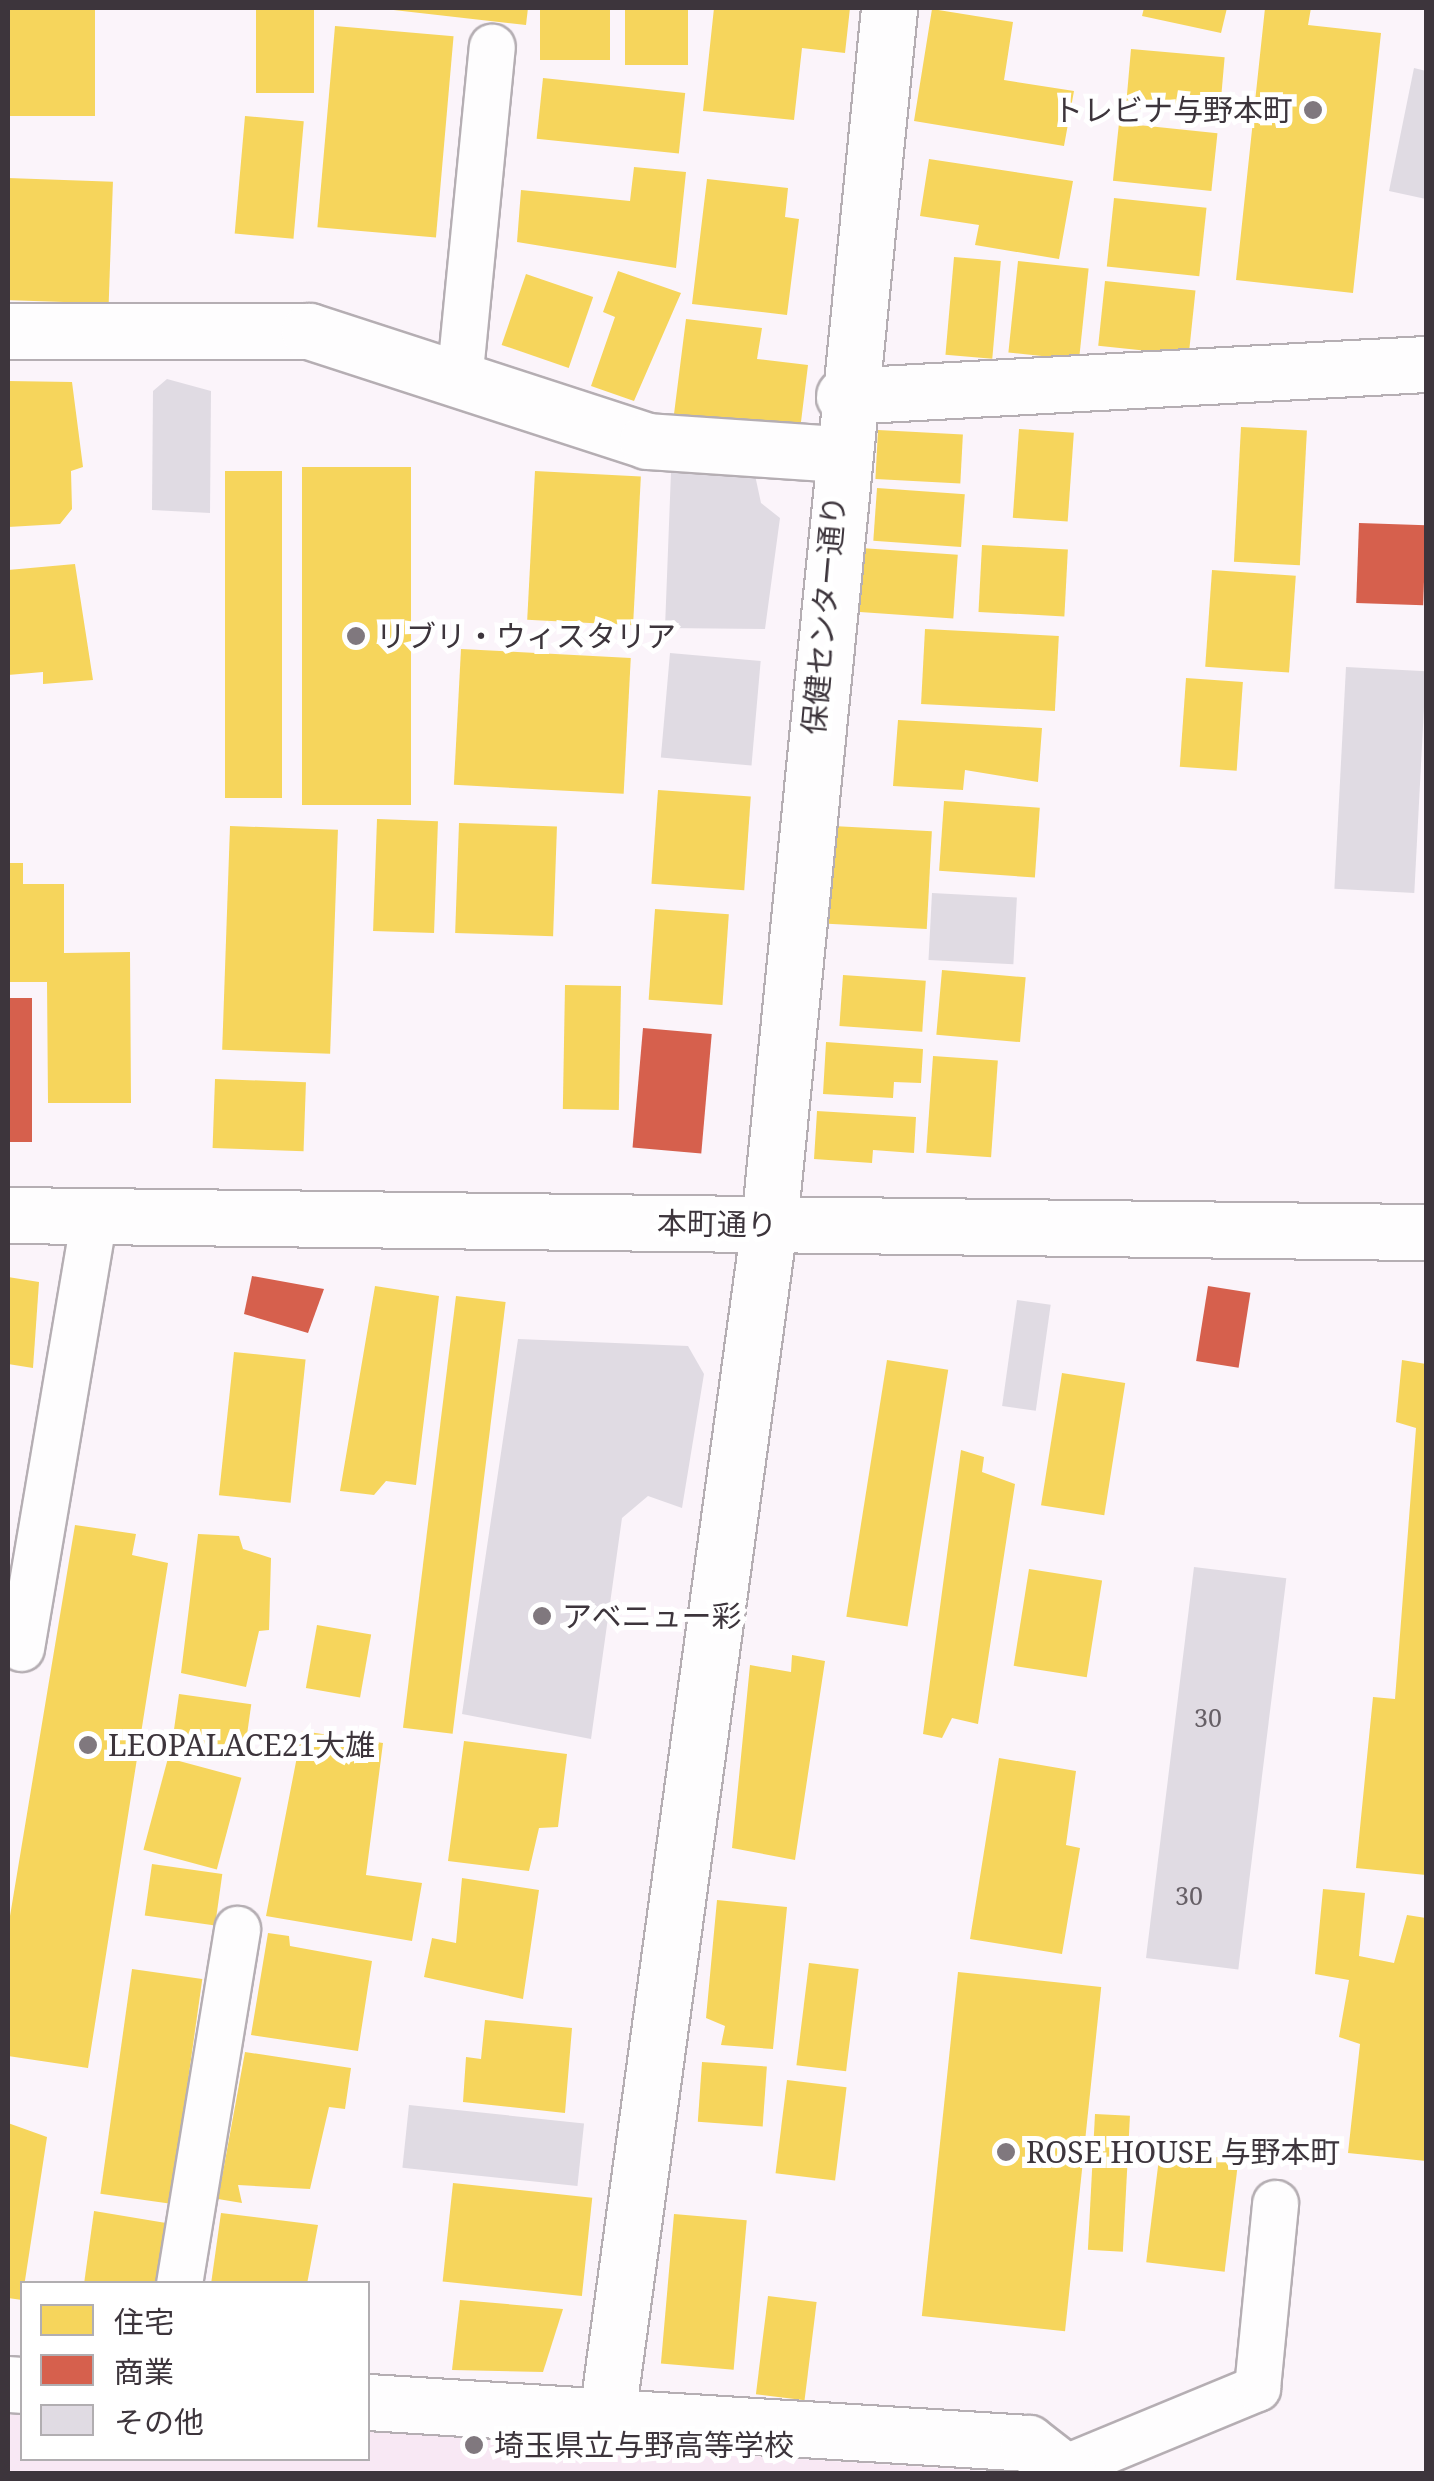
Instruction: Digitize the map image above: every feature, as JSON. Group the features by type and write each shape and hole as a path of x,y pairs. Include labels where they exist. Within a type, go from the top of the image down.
{"street":[{"name":"保健センター通り","path":"608,2414 769,1224 844,396 889,8"},
{"path":"8,331 309,331 647,441 839,454"},
{"path":"844,396 1426,364"},
{"name":"本町通り","path":"8,1215 1426,1232"},
{"path":"370,2402 1028,2443 1067,2470"}],"lane":[{"path":"460,381 492,47"},
{"path":"21,1648 94,1216"},
{"path":"179,2281 237,1929"},
{"path":"1067,2470 1258,2388 1275,2203"}],"shaded area":[{"name":"埼玉県立与野高等学校","path":"8,2408 20,2409 20,2461 370,2461 370,2431 1015,2473 8,2473"}],"building: 住宅":[{"path":"8,8 95,8 95,116 8,116"},
{"path":"256,8 314,8 314,93 256,93"},
{"path":"376,8 528,8 526,25"},
{"path":"540,8 610,8 610,60 540,60"},
{"path":"625,8 688,8 688,65 625,65"},
{"path":"714,8 850,8 845,53 802,48 794,120 703,111"},
{"path":"1144,8 1227,8 1221,33 1142,16"},
{"name":"トレビナ与野本町","path":"1265,8 1311,8 1308,25 1381,33 1353,293 1236,280"},
{"path":"932,9 1013,22 1004,80 1074,91 1064,146 914,121"},
{"path":"335,26 454,36 436,238 317,227"},
{"path":"1131,49 1225,57 1220,116 1126,108"},
{"path":"543,78 685,93 679,154 537,139"},
{"path":"245,116 304,121 293,239 235,234"},
{"path":"1119,123 1217,133 1211,191 1113,181"},
{"path":"929,159 1073,181 1059,259 975,245 979,225 920,216"},
{"path":"634,167 686,172 676,268 517,242 521,190 630,201"},
{"path":"8,178 113,182 109,304 8,300"},
{"path":"707,179 788,188 785,217 799,219 787,315 692,304"},
{"path":"1114,198 1206,208 1199,276 1107,267"},
{"path":"954,257 1001,261 992,359 945,355"},
{"path":"1018,261 1089,268 1079,360 1008,352"},
{"path":"618,271 681,293 634,401 591,386 615,317 603,312"},
{"path":"526,274 593,297 569,368 502,345"},
{"path":"1105,281 1196,291 1189,355 1098,346"},
{"path":"686,319 762,328 757,359 808,365 800,430 674,414"},
{"path":"8,381 72,382 83,467 71,471 72,509 60,524 8,527"},
{"path":"1241,427 1307,430 1300,565 1234,562"},
{"path":"1019,429 1074,433 1068,522 1013,518"},
{"path":"878,430 963,434 960,483 875,479"},
{"name":"リブリ・ウィスタリア","path":"302,467 411,467 411,805 302,805"},
{"path":"225,471 282,471 282,798 225,798"},
{"path":"535,471 641,477 633,625 527,620"},
{"path":"877,488 965,494 961,547 873,541"},
{"path":"982,545 1068,550 1064,616 978,612"},
{"path":"861,548 958,555 953,619 857,612"},
{"path":"75,564 93,680 43,684 43,672 8,675 8,570"},
{"path":"1212,570 1296,576 1289,673 1205,667"},
{"path":"925,629 1059,636 1055,711 921,704"},
{"path":"461,649 631,658 624,794 454,785"},
{"path":"1186,678 1243,682 1237,771 1180,767"},
{"path":"898,720 1042,728 1038,782 965,770 963,790 893,786"},
{"path":"658,790 751,796 744,890 651,884"},
{"path":"944,801 1040,808 1035,878 939,871"},
{"path":"377,819 438,821 434,933 373,931"},
{"path":"459,823 557,826 553,936 455,933"},
{"path":"230,826 338,830 330,1054 222,1050"},
{"path":"833,826 932,831 927,929 828,924"},
{"path":"8,863 23,863 23,884 64,884 64,953 130,952 131,1103 48,1103 47,982 8,982"},
{"path":"655,909 729,914 722,1005 649,1000"},
{"path":"942,970 1026,977 1020,1042 936,1035"},
{"path":"843,975 926,981 922,1032 839,1026"},
{"path":"565,985 621,986 619,1110 563,1109"},
{"path":"826,1042 923,1049 921,1083 894,1082 893,1098 823,1094"},
{"path":"933,1056 998,1061 991,1157 926,1153"},
{"path":"215,1079 306,1082 304,1151 213,1148"},
{"path":"817,1111 916,1117 914,1153 873,1150 872,1163 814,1159"},
{"path":"8,1277 39,1282 33,1368 8,1364"},
{"path":"375,1286 439,1296 416,1485 386,1481 374,1495 340,1491"},
{"path":"456,1296 506,1302 453,1734 403,1728"},
{"path":"234,1352 306,1360 291,1503 219,1495"},
{"path":"887,1360 948,1370 908,1626 846,1617"},
{"path":"1402,1360 1426,1364 1426,1875 1356,1868 1373,1697 1395,1699 1416,1428 1396,1422"},
{"path":"1062,1373 1125,1383 1104,1515 1041,1505"},
{"path":"961,1450 984,1457 982,1472 1015,1484 978,1724 952,1718 942,1738 923,1734"},
{"name":"LEOPALACE21大雄","path":"75,1525 136,1534 132,1555 168,1563 88,2068 8,2056 8,1928"},
{"path":"198,1534 239,1536 243,1549 271,1558 269,1630 259,1631 246,1687 181,1673"},
{"path":"1029,1569 1102,1581 1087,1677 1014,1666"},
{"path":"317,1625 371,1635 360,1698 306,1688"},
{"path":"792,1655 825,1661 795,1860 732,1848 750,1665 791,1672"},
{"path":"179,1694 251,1704 245,1751 172,1741"},
{"path":"302,1731 383,1743 366,1875 422,1883 412,1941 266,1916"},
{"path":"464,1741 567,1754 558,1827 539,1828 529,1871 448,1861"},
{"path":"168,1758 241,1778 217,1869 143,1850"},
{"path":"999,1758 1076,1771 1066,1845 1080,1848 1062,1954 970,1939"},
{"path":"152,1864 222,1874 215,1925 145,1915"},
{"path":"462,1878 539,1890 523,1999 424,1977 432,1938 456,1943"},
{"path":"1323,1889 1365,1893 1359,1956 1394,1963 1407,1915 1426,1918 1426,2161 1348,2153 1360,2044 1339,2037 1349,1980 1315,1974"},
{"path":"717,1900 787,1907 773,2049 721,2045 725,2026 706,2018"},
{"path":"268,1933 289,1936 290,1946 372,1961 358,2051 251,2035"},
{"path":"809,1963 859,1969 846,2071 796,2065"},
{"path":"132,1969 202,1979 171,2204 100,2194"},
{"name":"ROSE HOUSE 与野本町","path":"958,1972 1101,1987 1065,2331 922,2316"},
{"path":"485,2020 572,2028 565,2113 463,2102 466,2057 481,2059"},
{"path":"245,2052 351,2068 345,2109 329,2107 310,2189 238,2185 242,2203 218,2199"},
{"path":"702,2062 767,2067 763,2126 698,2122"},
{"path":"787,2080 847,2087 835,2181 776,2173"},
{"path":"1095,2114 1130,2116 1123,2252 1088,2250"},
{"path":"8,2123 47,2137 25,2281 20,2281 20,2300 8,2298"},
{"path":"1160,2150 1238,2160 1225,2272 1146,2262"},
{"path":"453,2183 592,2198 582,2296 443,2281"},
{"path":"94,2211 166,2223 157,2281 84,2281"},
{"path":"221,2213 318,2225 308,2281 211,2281"},
{"path":"674,2214 747,2220 734,2370 661,2363"},
{"path":"768,2296 817,2302 805,2400 756,2394"},
{"path":"460,2300 563,2309 543,2372 452,2370"}],"building: 商業":[{"path":"1359,523 1426,525 1423,605 1356,603"},
{"path":"8,998 32,998 32,1142 8,1142"},
{"path":"643,1028 712,1034 701,1154 633,1148"},
{"path":"252,1276 324,1289 308,1333 244,1314"},
{"path":"1208,1286 1250,1293 1239,1368 1196,1361"}],"building: その他":[{"path":"1414,68 1426,71 1426,199 1389,191"},
{"path":"167,379 211,391 210,513 152,510 153,391"},
{"path":"671,472 755,475 761,503 780,518 765,629 665,628"},
{"path":"670,653 761,661 752,766 661,758"},
{"path":"1346,667 1426,671 1414,893 1334,889"},
{"path":"932,893 1017,897 1013,964 928,960"},
{"path":"1017,1300 1051,1305 1036,1411 1002,1406"},
{"name":"アベニュー彩","path":"518,1339 688,1346 704,1374 682,1508 648,1496 622,1518 591,1739 462,1714"},
{"path":"1194,1567 1286,1578 1238,1969 1146,1958"},
{"path":"409,2105 584,2123 577,2186 402,2168"}],"place":[{"name":"トレビナ与野本町","path":"1313,110"},
{"name":"リブリ・ウィスタリア","path":"356,636"},
{"name":"アベニュー彩","path":"542,1616"},
{"name":"LEOPALACE21大雄","path":"88,1745"},
{"name":"ROSE HOUSE 与野本町","path":"1006,2152"},
{"name":"埼玉県立与野高等学校","path":"474,2445"}]}
